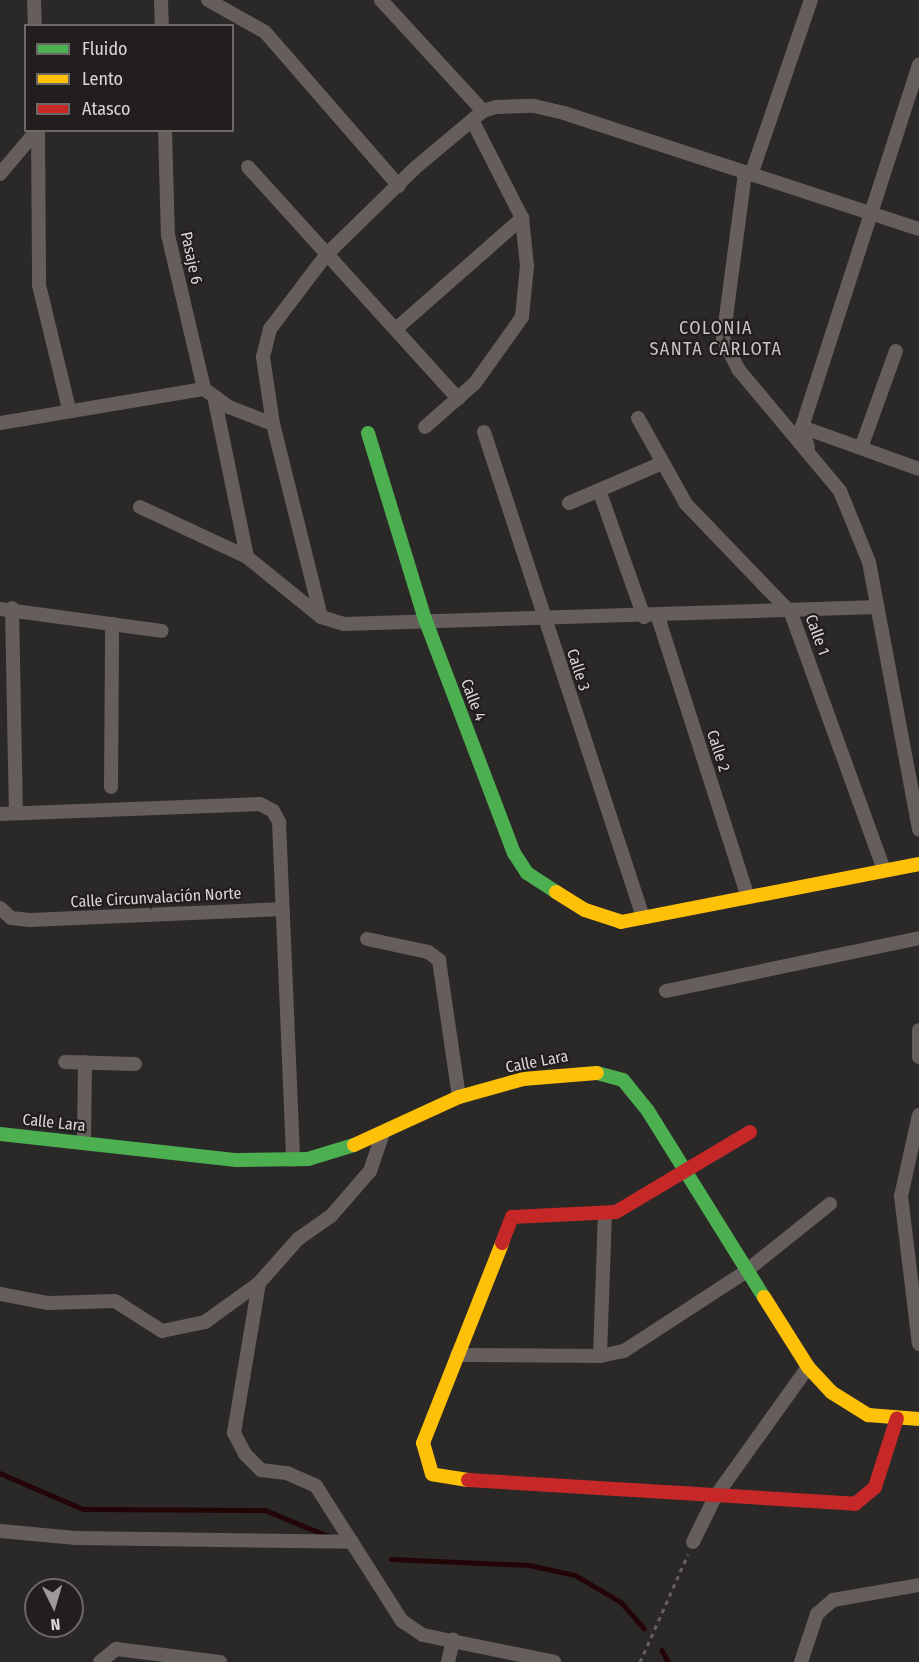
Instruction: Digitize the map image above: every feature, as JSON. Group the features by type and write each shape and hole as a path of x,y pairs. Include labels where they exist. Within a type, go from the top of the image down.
{"street":[{"path":"34,0 34,24"},
{"path":"161,0 162,24"},
{"path":"208,0 265,32 399,186"},
{"path":"381,0 483,111"},
{"path":"811,0 748,174 723,339 738,369 840,491 869,562 919,829"},
{"path":"815,460 802,426 867,213 919,64"},
{"path":"321,617 273,424 263,357 270,329 327,254 483,111 534,106 564,113 919,229"},
{"path":"425,427 458,399 522,317 526,266 522,218 472,120"},
{"path":"0,174 35,132"},
{"path":"37,132 39,285 69,409"},
{"name":"Pasaje 6","path":"165,132 168,235 209,393 247,557"},
{"path":"248,166 397,328 458,399"},
{"path":"397,328 522,218"},
{"path":"861,448 896,351"},
{"path":"0,423 69,409 209,393 273,424"},
{"name":"Calle 1","path":"639,418 660,464 686,504 791,613 884,870"},
{"path":"802,426 919,469"},
{"name":"Calle 3","path":"484,432 643,917"},
{"name":"Calle 4","path":"368,433 425,619 514,853 547,888 585,910 621,922 643,917"},
{"path":"569,503 660,464"},
{"name":"Calle 2","path":"599,490 651,617 747,895"},
{"path":"140,507 247,557 321,617 371,626 425,619 651,617 791,613 878,607"},
{"path":"16,813 6,609 162,631"},
{"path":"111,787 112,624"},
{"path":"0,813 260,804 273,811 279,822 284,909 293,1160"},
{"path":"643,917 747,895 919,864"},
{"name":"Calle Circunvalación Norte","path":"0,909 11,918 30,920 284,909"},
{"path":"666,991 919,938"},
{"path":"368,939 428,952 439,960 459,1097"},
{"path":"919,1030 919,1058"},
{"path":"65,1062 135,1064"},
{"path":"84,1062 84,1143"},
{"name":"Calle Lara","path":"0,1134 293,1160 382,1136 459,1097 523,1079 603,1072 622,1080 648,1111 683,1174 808,1367 831,1392 868,1415 919,1419"},
{"path":"919,1115 901,1196 919,1344"},
{"path":"750,1132 628,1208 605,1213 512,1217 423,1443 432,1474 715,1497 855,1504 866,1500 875,1487 897,1418"},
{"path":"0,1294 48,1303 115,1301 162,1331 205,1322 259,1283 274,1261 331,1216 370,1172 382,1136"},
{"path":"456,1355 600,1356 637,1346 745,1272 830,1204"},
{"path":"600,1356 605,1213"},
{"path":"259,1283 234,1433 261,1470 286,1473 316,1486 402,1621 423,1635 554,1662"},
{"path":"693,1542 715,1497 808,1367"},
{"path":"0,1531 76,1538 352,1542"},
{"path":"801,1662 817,1614 834,1600 919,1585"},
{"path":"448,1662 453,1640"},
{"path":"100,1662 116,1649 220,1662"}],"path":[{"path":"640,1662 693,1542"}],"waterway":[{"path":"0,1473 83,1509 265,1510 328,1536"},
{"path":"391,1559 529,1565 575,1575 621,1602 644,1628"},
{"path":"662,1650 668,1662"}],"traffic: fast":[{"path":"368,433 425,619 514,853 527,873 556,892"},
{"path":"597,1073 623,1080 648,1111 764,1297"},
{"path":"0,1134 237,1160 308,1159 354,1145"}],"traffic: slow":[{"path":"556,892 585,910 621,922 919,864"},
{"path":"354,1145 459,1097 523,1079 597,1073"},
{"path":"468,1480 432,1474 423,1443 502,1243"},
{"path":"764,1297 808,1367 831,1392 868,1415 919,1419"}],"traffic: jam":[{"path":"502,1243 512,1217 616,1212 750,1132"},
{"path":"468,1480 855,1504 875,1487 897,1418"}],"district":[{"name":"COLONIA SANTA CARLOTA","path":"716,339"}]}
